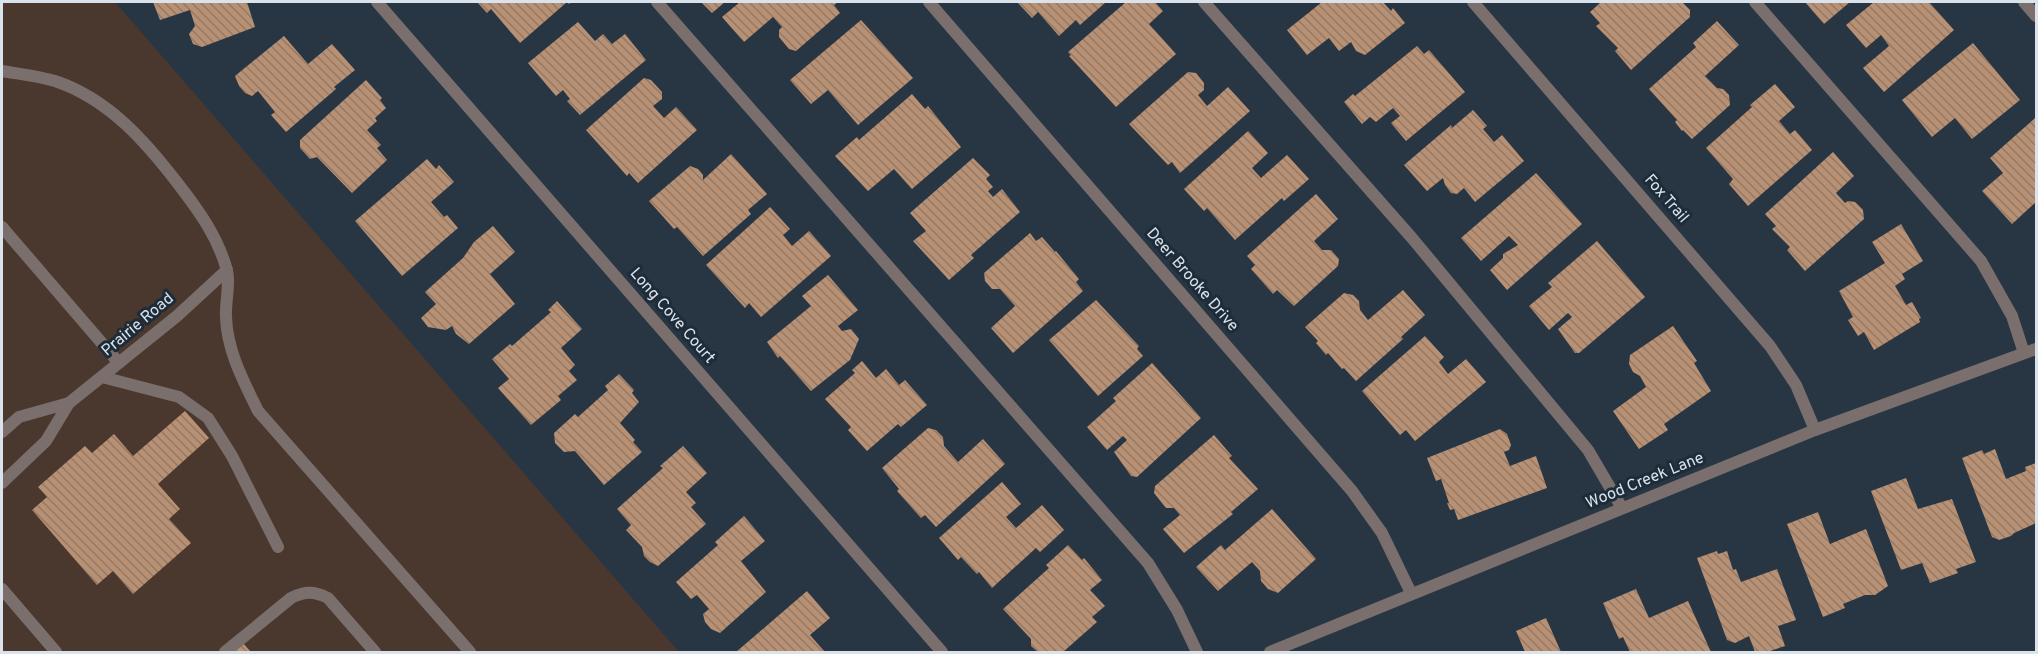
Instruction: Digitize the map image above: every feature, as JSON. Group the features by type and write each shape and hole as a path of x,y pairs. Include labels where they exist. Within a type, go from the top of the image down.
{"street":[{"name":"Long Cove Court","path":"378,2 942,652"},
{"path":"657,2 1148,563 1177,610 1197,652"},
{"name":"Deer Brooke Drive","path":"929,2 1352,491 1382,533 1412,593"},
{"path":"1204,2 1412,238 1588,450 1622,508"},
{"name":"Fox Trail","path":"1473,2 1770,346 1796,385 1815,430"},
{"path":"1755,2 1981,261 2012,316 2024,353"},
{"path":"2024,2 2037,16"},
{"path":"2,71 55,81 78,91 105,107 132,129 158,157 203,216 218,244 227,270 226,319 237,368 258,411 470,652"},
{"path":"2,227 119,363"},
{"name":"Prairie Road","path":"2,483 46,441 69,404 177,316 227,270"},
{"name":"Wood Creek Lane","path":"1270,652 1815,430 2037,349"},
{"path":"102,377 179,397 208,418 232,456 278,547"},
{"name":"Prairie Road","path":"2,432 19,417 69,404"},
{"path":"2,590 56,652"},
{"path":"225,652 291,598 309,592 319,593 328,598 375,652"}],"shaded area":[{"path":"2,2 115,2 679,652 2,652"}],"building":[{"path":"153,2 247,2 255,27 202,47 193,44 189,34 195,26 190,10 160,20"},
{"path":"477,2 567,2 520,43 491,9 487,13"},
{"path":"701,2 725,2 712,13"},
{"path":"740,2 838,2 834,5 840,13 796,51 789,49 779,37 779,30 782,27 773,17 744,42 722,17"},
{"path":"1017,2 1106,2 1080,25 1076,20 1059,36 1038,12 1032,18"},
{"path":"1126,2 1155,2 1163,11 1149,24 1176,54 1116,107 1069,56 1071,55 1068,52"},
{"path":"1322,2 1383,2 1391,11 1393,8 1405,23 1365,55 1356,51 1351,42 1339,51 1329,38 1307,55 1287,30"},
{"path":"1601,2 1682,2 1690,10 1690,17 1631,70 1615,51 1618,48 1596,26 1600,23 1590,12"},
{"path":"1805,2 1850,2 1824,24"},
{"path":"1874,2 1929,2 1954,30 1884,92 1863,68 1889,46 1881,35 1866,48 1846,25"},
{"path":"861,20 913,78 858,125 828,90 811,104 790,80"},
{"path":"1717,21 1739,45 1705,76 1717,88 1723,89 1729,95 1730,105 1692,139 1682,131 1675,122 1677,120 1649,89 1696,47 1693,43"},
{"path":"578,22 595,41 603,34 612,44 625,34 646,60 580,115 567,101 570,99 563,90 556,96 528,63"},
{"path":"284,36 308,64 332,44 355,70 286,132 271,115 275,112 258,91 252,96 245,93 235,76"},
{"path":"1973,43 2020,100 1972,139 1955,118 1932,137 1902,100"},
{"path":"1417,46 1424,54 1429,50 1465,92 1406,141 1391,123 1400,116 1393,108 1376,122 1370,117 1362,124 1344,102 1353,94 1355,96"},
{"path":"1188,72 1196,73 1204,83 1204,90 1198,95 1207,106 1228,87 1250,111 1180,173 1172,162 1168,165 1129,124"},
{"path":"644,78 651,80 662,92 662,99 653,106 664,118 676,107 697,130 638,183 629,173 627,176 586,130"},
{"path":"366,80 382,98 380,100 386,108 367,130 381,145 377,148 387,160 352,193 317,157 310,159 300,148 300,140"},
{"path":"1775,84 1795,107 1779,121 1790,134 1795,130 1812,150 1748,206 1729,184 1733,179 1706,148"},
{"path":"912,94 925,109 928,106 961,147 912,189 894,169 868,191 835,156 857,137 859,140"},
{"path":"1473,110 1487,126 1483,129 1494,142 1502,135 1524,161 1475,202 1464,188 1457,194 1451,193 1443,178 1427,191 1404,165 1451,125 1452,128"},
{"path":"2035,118 2036,202 2012,224 1982,191 2003,173 1990,158"},
{"path":"1248,131 1268,153 1252,168 1261,178 1287,155 1309,179 1284,201 1282,198 1235,240 1207,208 1204,211 1184,189"},
{"path":"1833,152 1854,176 1836,193 1845,203 1855,202 1863,210 1864,219 1805,271 1787,250 1790,247 1772,229 1776,226 1765,214"},
{"path":"731,154 767,194 748,210 751,214 703,256 649,201 690,166 698,169 703,175 703,180"},
{"path":"973,158 990,175 986,179 993,187 988,191 993,197 1002,189 1020,212 971,255 974,258 949,280 913,241 926,231 910,213"},
{"path":"427,159 436,169 439,165 454,182 431,202 458,228 402,276 355,221"},
{"path":"1536,173 1582,224 1507,290 1490,270 1503,258 1503,254 1518,245 1509,236 1481,261 1461,238"},
{"path":"1316,194 1338,219 1314,241 1322,250 1331,250 1339,259 1338,266 1294,306 1277,290 1273,294 1251,269 1255,265 1247,256"},
{"path":"770,207 790,229 783,235 792,246 809,231 831,256 761,317 749,303 745,308 706,265"},
{"path":"1901,224 1923,261 1902,274 1905,279 1895,286 1906,305 1912,302 1921,318 1920,322 1874,350 1864,332 1858,336 1848,320 1853,317 1839,291 1885,263 1872,242"},
{"path":"493,226 515,252 490,274 515,304 469,344 456,334 452,326 446,330 428,327 421,318 436,304 425,292 463,258 474,242"},
{"path":"1030,233 1036,241 1042,237 1056,251 1079,279 1076,282 1083,291 1013,353 991,328 1015,306 1000,289 992,289 985,281 984,273"},
{"path":"1597,241 1645,297 1579,353 1575,353 1558,329 1572,317 1568,313 1549,330 1529,306 1552,287 1548,283"},
{"path":"828,275 858,310 838,326 842,331 851,329 859,339 850,360 811,391 780,356 778,358 767,342 811,306 802,296"},
{"path":"1403,290 1425,315 1401,337 1403,339 1356,381 1328,353 1326,355 1316,343 1318,341 1305,327 1344,293 1353,295 1359,301 1360,310 1368,320"},
{"path":"1096,300 1139,346 1137,349 1143,356 1098,396 1049,340"},
{"path":"557,301 582,329 561,348 575,365 569,371 577,380 558,396 561,400 531,425 498,388 509,379 492,359 510,344 512,346 551,312 548,310"},
{"path":"1673,326 1697,361 1694,363 1711,391 1664,424 1668,430 1639,449 1613,411 1646,387 1629,364 1630,355"},
{"path":"1425,336 1444,357 1439,362 1448,374 1466,359 1486,382 1415,441 1406,430 1400,435 1362,391"},
{"path":"862,361 876,378 886,369 899,385 905,380 927,405 901,427 898,424 867,451 848,430 851,427 825,399 855,373 852,370"},
{"path":"1152,363 1201,418 1137,477 1131,476 1114,452 1127,440 1123,436 1107,450 1087,427 1116,401 1113,398"},
{"path":"619,374 634,390 632,393 639,402 620,423 642,452 604,485 575,451 564,452 555,443 554,433 575,414 578,417 608,390 605,386"},
{"path":"185,411 209,438 158,484 180,509 169,519 191,543 133,594 113,571 97,585 32,510 47,497 38,487 85,446 92,453 114,434 133,456"},
{"path":"928,428 936,430 943,437 944,446 958,462 983,439 1005,464 936,527 925,515 921,518 897,491 899,489 882,468"},
{"path":"1500,429 1507,434 1511,445 1509,450 1504,452 1510,466 1536,456 1547,488 1458,520 1454,509 1450,510 1447,503 1449,503 1441,479 1436,481 1427,458"},
{"path":"1214,435 1232,456 1229,458 1258,489 1231,512 1233,514 1184,553 1163,529 1180,515 1174,508 1166,508 1154,493 1155,486"},
{"path":"683,446 707,473 686,492 696,503 691,507 706,524 658,566 644,556 642,547 626,530 631,525 617,509 663,468 660,466"},
{"path":"1995,449 2006,479 2026,471 2025,467 2036,463 2036,523 1999,540 1992,537 1962,458 1982,450 1984,454"},
{"path":"1906,478 1918,509 1952,499 1976,562 1956,569 1958,573 1930,583 1922,563 1901,570 1871,491"},
{"path":"1002,482 1021,504 1006,517 1016,528 1042,505 1064,530 1040,552 1036,548 992,588 979,572 977,574 961,557 958,560 939,538"},
{"path":"1272,509 1316,559 1278,593 1268,589 1261,581 1260,571 1252,562 1218,591 1196,567 1221,545 1225,550"},
{"path":"1818,512 1830,544 1866,529 1888,586 1875,595 1865,595 1843,604 1845,608 1823,617 1787,524"},
{"path":"744,516 765,541 741,561 766,592 720,633 711,629 705,622 703,614 709,609 697,595 691,599 676,582 718,545 715,542"},
{"path":"1068,545 1082,560 1084,558 1102,580 1090,590 1105,606 1092,617 1097,622 1063,652 1038,652 1031,646 1031,639 1003,609 1049,568 1046,565"},
{"path":"1717,551 1718,554 1727,551 1733,570 1736,569 1741,582 1777,569 1796,620 1778,626 1785,646 1767,652 1755,652 1749,636 1735,643 1727,640 1697,558"},
{"path":"1636,589 1649,618 1688,601 1711,652 1630,652 1623,637 1619,639 1603,603"},
{"path":"807,591 830,618 810,635 825,652 736,652"},
{"path":"1546,618 1561,652 1525,652 1516,631"},
{"path":"242,642 251,652 230,652"}]}
